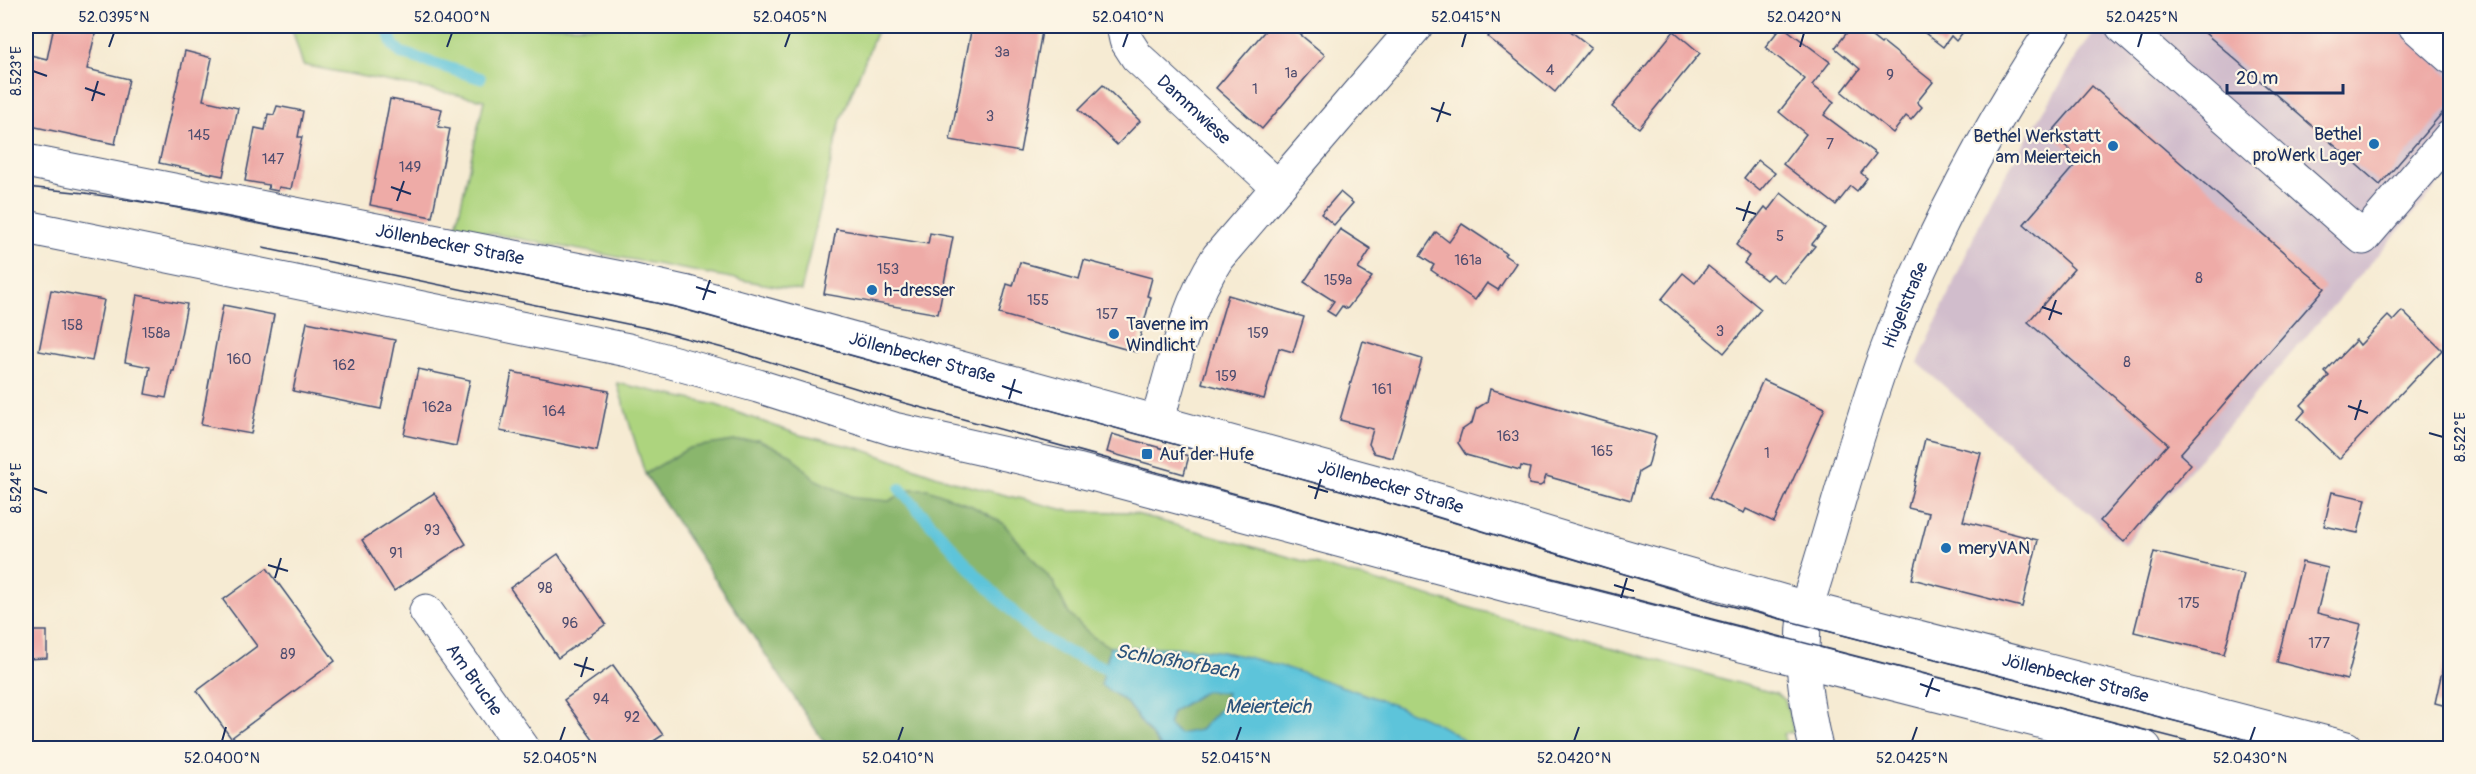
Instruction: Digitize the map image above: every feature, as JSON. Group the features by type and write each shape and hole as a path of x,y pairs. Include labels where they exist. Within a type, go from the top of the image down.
{"main road":[{"name":"Dammwiese","path":"1123,26 1126,40 1137,57 1278,187"},
{"path":"1157,422 1191,308 1202,281 1218,257 1416,26"},
{"name":"Hügelstraße","path":"1806,608 1865,413 1909,294 1949,205 1982,142 2055,26"},
{"path":"2122,26 2363,238 2451,138"},
{"path":"2415,26 2451,57"},
{"name":"Jöllenbecker Straße","path":"26,161 626,279 764,313 1428,497 1601,550 1806,608 2346,748"},
{"path":"26,227 628,350 738,380 905,432 1077,470 1803,661 2145,748"},
{"path":"1806,608 1804,688 1816,748"},
{"name":"Am Bruche","path":"426,611 523,748"}],"shaded area":[{"path":"2100,26 2450,26 2450,172 2124,545 1918,363 1991,198 2081,50"}],"green space":[{"path":"291,26 879,26 841,119 801,291 456,227 484,100 303,65"},
{"path":"617,383 716,405 800,435 858,448 958,483 1069,511 1129,512 1777,694 1785,700 1794,732 1783,734 1787,748 828,748 645,474"},
{"path":"758,440 790,454 814,479 855,498 889,501 911,489 928,489 972,506 1003,523 1053,582 1069,614 1093,637 1110,647 1102,685 1125,701 1161,748 828,748 645,474 689,448"},
{"path":"1205,691 1227,693 1222,707 1200,731 1179,734 1168,725 1172,712"}],"water":[{"name":"Meierteich","path":"1110,647 1184,648 1228,653 1297,671 1422,716 1450,731 1474,748 1161,748 1125,701 1101,685","holes":["1205,691 1227,693 1222,707 1200,730 1179,734 1168,725 1172,712"]}],"building":[{"path":"54,26 97,26 87,69 129,79 115,144 26,125 26,54 47,59"},
{"path":"972,26 1043,26 1020,152 950,140"},
{"path":"1269,26 1290,26 1325,55 1262,129 1216,88"},
{"path":"1497,26 1564,26 1591,47 1555,92 1488,37"},
{"path":"1782,26 1830,62 1812,85 1834,102 1824,115 1876,154 1861,173 1867,178 1857,191 1851,186 1836,205 1783,164 1806,134 1779,112 1805,79 1765,47"},
{"path":"1852,26 1858,26 1881,44 1883,42 1933,82 1917,102 1922,107 1911,120 1906,116 1893,133 1842,92 1860,69 1835,48"},
{"path":"1916,26 1968,26 1956,41 1951,36 1943,47"},
{"name":"Bethel proWerk Lager","path":"2197,26 2391,26 2450,77 2450,104 2380,185"},
{"path":"1674,31 1700,53 1639,128 1612,107"},
{"path":"185,51 212,58 203,100 238,108 223,176 159,163"},
{"path":"1103,85 1140,121 1117,145 1079,109"},
{"path":"2092,86 2325,288 2180,454 2191,464 2124,542 2100,521 2168,444 2028,322 2074,269 2024,224 2080,159 2051,133"},
{"path":"390,99 442,109 438,127 450,129 432,217 370,205"},
{"path":"277,106 303,111 298,137 302,137 291,189 279,187 278,191 268,189 269,185 245,181 255,128 265,130 268,114 274,115"},
{"path":"1758,160 1775,173 1760,191 1744,178"},
{"path":"1340,192 1353,203 1334,225 1321,214"},
{"path":"1781,193 1825,228 1812,244 1815,246 1784,283 1772,274 1766,280 1744,263 1749,256 1736,245 1765,207 1768,210"},
{"path":"1462,224 1506,253 1504,255 1516,263 1498,290 1487,283 1475,300 1431,270 1434,265 1420,256 1436,232 1449,242"},
{"path":"836,229 928,244 930,233 953,237 938,314 824,294"},
{"path":"1340,229 1371,249 1358,269 1372,277 1347,309 1342,306 1335,316 1327,311 1334,301 1304,282"},
{"path":"1084,260 1152,278 1147,296 1151,297 1136,352 999,314 1007,284 1013,286 1020,262 1079,278"},
{"path":"1708,266 1761,309 1724,353 1661,300 1683,273 1695,283"},
{"path":"51,290 104,300 92,361 39,351"},
{"path":"137,295 187,304 174,371 172,371 166,398 145,394 150,367 125,362"},
{"path":"1228,295 1304,317 1293,352 1279,348 1264,399 1202,383"},
{"path":"223,305 274,315 251,434 201,425"},
{"path":"2402,311 2442,350 2339,459 2298,419 2306,410 2301,405 2329,376 2325,372 2356,340 2360,345 2388,316 2393,321"},
{"path":"307,322 395,340 381,409 293,391"},
{"path":"1363,341 1422,359 1393,458 1374,453 1369,444 1373,429 1340,420"},
{"path":"418,369 470,380 456,446 404,435"},
{"path":"512,372 609,391 597,451 500,431"},
{"path":"1763,380 1825,408 1774,522 1746,509 1744,513 1709,498"},
{"path":"1490,389 1656,436 1648,467 1639,472 1631,500 1546,476 1540,486 1529,484 1530,468 1521,466 1520,470 1466,455 1458,443 1462,430 1472,423 1476,409 1487,402"},
{"path":"1112,434 1189,456 1184,474 1107,452"},
{"path":"1925,439 1981,453 1963,521 2038,540 2022,607 1912,579 1929,513 1908,508"},
{"path":"2332,492 2366,499 2358,533 2324,526"},
{"path":"434,493 466,544 394,591 362,540"},
{"path":"2154,552 2244,574 2224,654 2134,632"},
{"path":"558,554 606,624 558,658 510,588"},
{"path":"2302,562 2328,568 2317,613 2361,624 2347,680 2277,662"},
{"path":"267,568 335,661 231,738 197,691 257,646 223,600"},
{"path":"26,631 47,631 47,658 26,659"},
{"path":"2450,635 2450,707 2435,703"},
{"path":"613,665 663,735 643,748 599,748 564,700"}],"waterway":[{"path":"386,26 393,45 401,53 480,78"},
{"name":"Schloßhofbach","path":"900,489 980,579 1034,633 1067,652 1105,668 1119,671"}],"tram line":[{"path":"26,187 85,193 194,210 676,307 1424,513 1719,603 2279,748"},
{"path":"263,248 651,329 738,352 901,402 1415,543 2215,748"}],"place":[{"name":"Bethel proWerk Lager","path":"2374,144"},
{"name":"Bethel Werkstatt am Meierteich","path":"2113,146"},
{"name":"h-dresser","path":"872,290"},
{"name":"Taverne im Windlicht","path":"1114,334"},
{"name":"Auf der Hufe","path":"1147,454"},
{"name":"meryVAN","path":"1946,548"}]}
